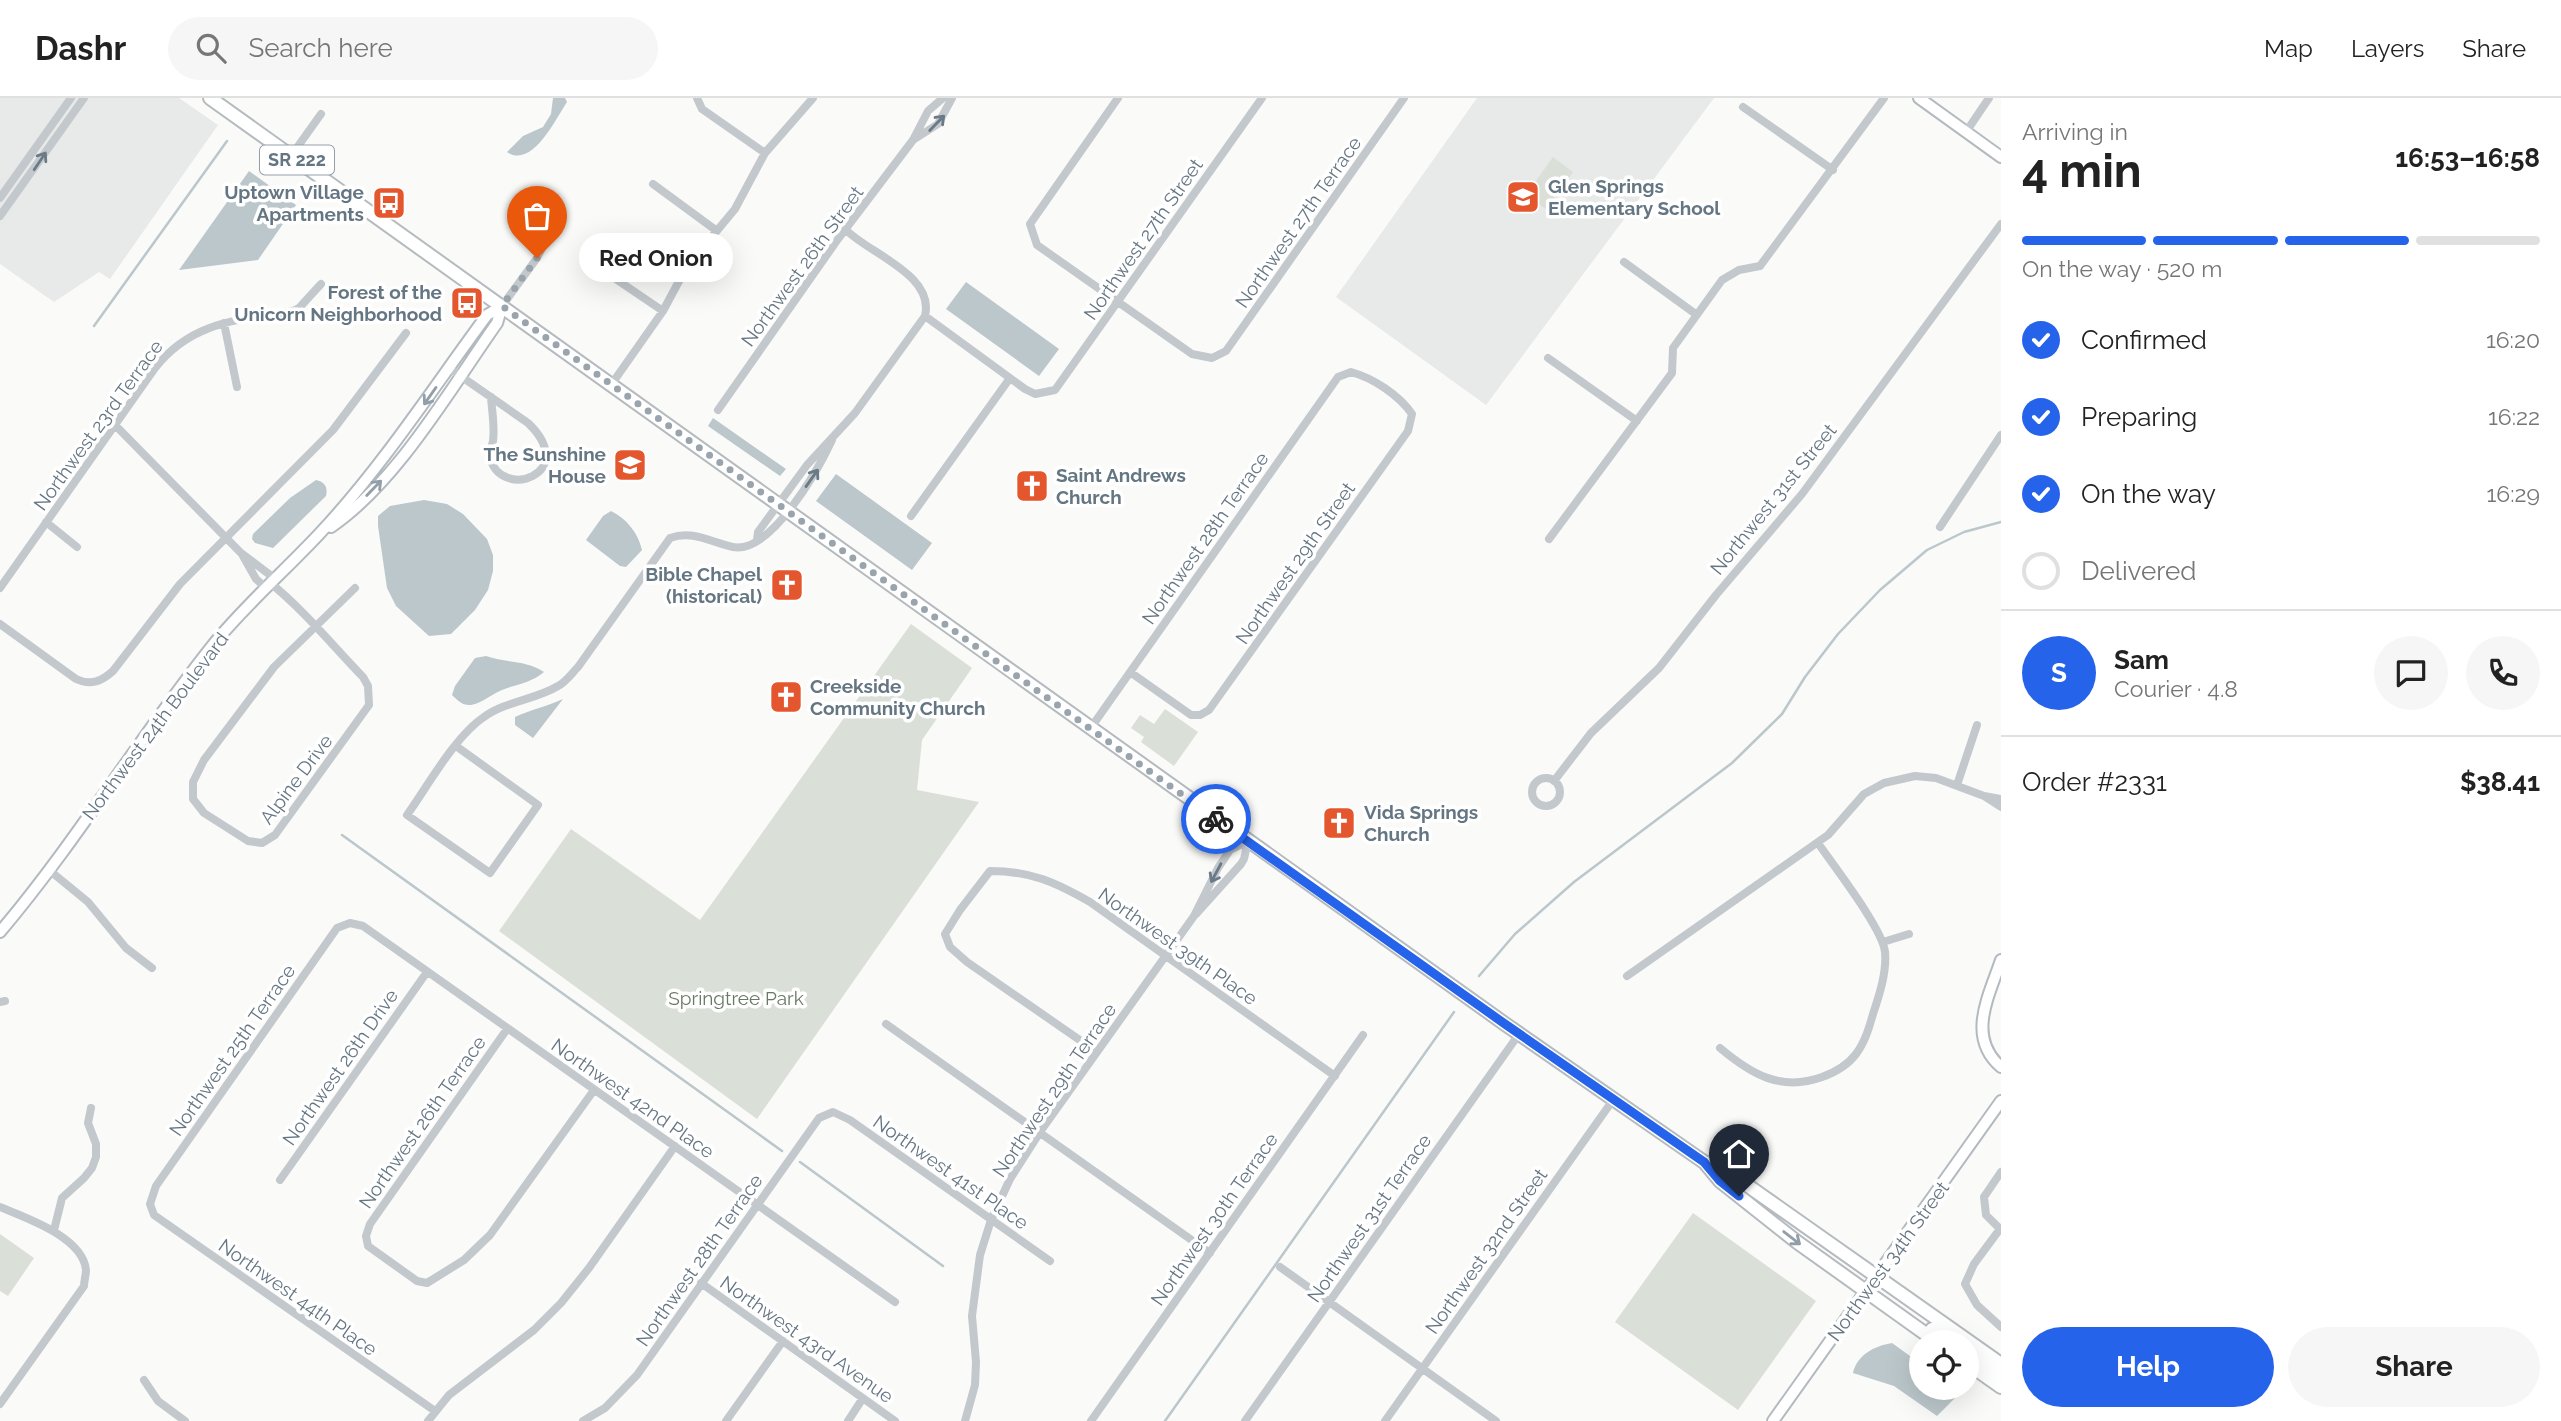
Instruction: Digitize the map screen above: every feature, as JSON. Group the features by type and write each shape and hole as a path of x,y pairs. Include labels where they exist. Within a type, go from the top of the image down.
{"main road":[{"name":"SR 222","path":"210,98 1519,1034 1704,1162 1727,1171 2001,1364"},
{"name":"SR 222","path":"1704,1162 1720,1181 1797,1242 1920,1330"},
{"path":"1866,1291 1881,1294 1934,1330"},
{"path":"1979,1360 2001,1376"},
{"path":"1979,1371 2001,1387"}],"street":[{"path":"0,198 71,98"},
{"path":"0,216 84,98"},
{"path":"697,98 702,109 765,153"},
{"path":"611,385 663,311 687,268 735,209 765,153 813,98"},
{"name":"Northwest 26th Street","path":"718,410 913,140 925,116 943,98"},
{"name":"Northwest 26th Street","path":"913,140 938,124 952,98"},
{"path":"1118,98 1030,224 1037,245 1118,302"},
{"name":"Northwest 27th Street","path":"1010,378 1035,394 1055,390 1062,383 1262,98"},
{"name":"Northwest 27th Terrace","path":"1118,302 1192,354 1213,358 1226,351 1404,98"},
{"path":"1549,539 1672,373 1674,348 1722,280 1739,271 1760,266 1884,98"},
{"path":"1919,98 2001,157"},
{"path":"1966,132 1989,98"},
{"path":"1743,107 1833,170"},
{"path":"291,156 321,114"},
{"path":"653,184 717,231"},
{"name":"Northwest 31st Street","path":"1554,780 1591,733 1659,668 1802,494 2001,224"},
{"path":"456,746 538,805 490,873 407,814 468,729 494,710 560,685 578,667 670,538 682,534 695,535 735,547 748,547 765,537 782,508 819,467 832,440 855,413 925,316 925,297 915,281 846,230"},
{"name":"Northwest 24th Boulevard","path":"322,531 345,516 381,481 418,435 497,323 502,306 543,246"},
{"path":"1624,262 1697,315"},
{"path":"595,265 663,311"},
{"name":"Northwest 23rd Terrace","path":"0,588 155,368 176,345 203,329 299,309 321,284"},
{"name":"Northwest 24th Boulevard","path":"0,932 49,870 214,643 269,582 322,531 391,449 487,316 502,306"},
{"path":"911,516 1010,378 925,316"},
{"path":"224,323 237,387"},
{"path":"0,624 76,680 93,683 104,680 180,584 333,430 406,333"},
{"path":"1548,358 1637,421"},
{"path":"449,368 460,376 491,397 528,423 544,442 548,453 544,464 533,477 518,480 506,478 495,467 490,455 493,432 491,397"},
{"name":"Northwest 29th Street","path":"1130,672 1191,715 1200,715 1209,710 1408,430 1412,414 1406,405 1366,376 1351,372"},
{"name":"Northwest 28th Terrace","path":"1090,729 1338,377 1351,372"},
{"path":"115,425 269,582"},
{"path":"1940,527 2001,435"},
{"path":"46,522 77,547"},
{"path":"241,553 256,579 269,582"},
{"name":"Alpine Drive","path":"269,582 314,627 363,677 368,686 369,705 275,835 262,843 248,841 204,813 193,799 193,782 204,760 274,667 314,627"},
{"path":"314,627 355,588"},
{"path":"1958,785 1977,725"},
{"path":"1627,976 1818,843 1864,794 1884,783 1915,776 1936,778 1984,796 2001,807"},
{"path":"1984,796 2001,799"},
{"name":"Northwest 29th Terrace","path":"965,1421 975,1385 972,1316 980,1255 991,1220 1010,1179 1040,1132 1194,916 1230,849 1248,841"},
{"name":"Northwest 29th Terrace","path":"1194,916 1241,864 1248,841"},
{"path":"1720,1048 1751,1072 1777,1082 1800,1083 1840,1069 1855,1056 1868,1031 1885,964 1884,942 1818,843"},
{"path":"49,870 88,902 126,947 152,968"},
{"name":"Northwest 39th Place","path":"1097,1052 950,947 945,934 990,871 1031,874 1057,883 1090,902 1335,1076"},
{"name":"Northwest 42nd Place","path":"350,923 363,926 895,1303"},
{"name":"Northwest 25th Terrace","path":"150,1204 156,1186 303,975 337,928 350,923"},
{"path":"1884,942 1909,934"},
{"path":"2001,960 1982,1017 1981,1031 1989,1054 2001,1067"},
{"name":"Northwest 26th Drive","path":"280,1180 427,972"},
{"path":"886,1024 1210,1253"},
{"name":"Northwest 26th Terrace","path":"507,1029 370,1224 366,1236 368,1247 416,1281 427,1283 464,1260 490,1235 594,1090"},
{"name":"Northwest 31st Terrace","path":"1245,1421 1519,1034"},
{"name":"Northwest 30th Terrace","path":"1091,1421 1363,1035"},
{"name":"Northwest 32nd Street","path":"1385,1421 1613,1100"},
{"name":"Northwest 34th Street","path":"1773,1421 2001,1101"},
{"path":"54,1230 62,1198 84,1178 96,1157 96,1144 88,1123 91,1108"},
{"name":"Northwest 28th Terrace","path":"583,1421 605,1408 637,1376 819,1118 833,1112"},
{"name":"Northwest 41st Place","path":"833,1112 849,1120 1050,1261"},
{"path":"428,1421 435,1410 468,1378 534,1330 561,1303 675,1146"},
{"path":"2001,1172 1984,1197 1986,1214 2000,1229 1974,1264 1965,1284 1977,1306 2001,1327"},
{"name":"Northwest 44th Place","path":"150,1204 154,1215 435,1410"},
{"path":"0,1207 54,1230 79,1254 86,1270 84,1286 0,1404"},
{"path":"1280,1267 1496,1421"},
{"name":"Northwest 43rd Avenue","path":"701,1283 895,1421"},
{"path":"726,1421 783,1341"},
{"path":"144,1380 158,1401 185,1421"},
{"path":"848,1421 863,1398"}],"shaded area":[{"path":"0,98 179,98 218,125 110,279 99,272 54,302 0,264"},
{"path":"553,98 565,98 567,102 542,140 525,154 507,152 523,136 543,127 551,114"},
{"name":"Glen Springs Elementary School","path":"1477,98 1714,98 1486,405 1336,297"},
{"path":"249,171 296,205 258,260 179,270"},
{"path":"966,282 1059,349 1039,376 946,309"},
{"path":"713,418 786,469 780,476 708,426"},
{"path":"836,474 932,543 912,570 816,501"},
{"path":"316,480 325,485 326,496 273,548 255,543 253,534 290,498"},
{"path":"424,500 447,504 463,514 487,539 493,555 493,571 488,590 475,610 451,634 429,636 396,606 387,588 378,516 390,506"},
{"path":"611,511 631,527 642,550 626,567 620,566 586,540 603,516"},
{"path":"486,656 531,665 544,672 534,679 502,690 475,704 463,704 452,695 455,686 475,658"},
{"path":"563,699 533,738 515,725 515,717"},
{"path":"1892,1343 1909,1355 1909,1396 1894,1386 1853,1373 1862,1356 1879,1346"},
{"path":"1914,1400 1953,1400 1937,1416"}],"green space":[{"path":"1553,157 1573,172 1546,209 1526,195"},
{"name":"Springtree Park","path":"911,624 972,668 922,740 917,790 979,802 757,1119 499,931 571,829 700,920"},
{"path":"1165,709 1198,732 1174,766 1141,742 1144,737 1131,728 1140,715 1154,724"},
{"path":"1693,1213 1816,1301 1738,1410 1615,1322"},
{"path":"0,1234 34,1258 8,1296 0,1291"}],"waterway":[{"path":"94,326 227,141"},
{"path":"1479,976 1515,934 1574,882 1732,763 1782,714 1805,677 1838,634 1880,590 1927,550 1964,532 2001,522"},
{"path":"342,835 782,1151"},
{"path":"1165,1421 1454,1012"},
{"path":"800,1162 943,1266"}],"way so far":[{"path":"537,258 502,306 1216,819"}],"place":[{"name":"Glen Springs Elementary School","path":"1523,197"},
{"name":"Uptown Village Apartments","path":"389,203"},
{"name":"Red Onion","path":"537,258"},
{"name":"Forest of the Unicorn Neighborhood","path":"467,303"},
{"name":"The Sunshine House","path":"630,465"},
{"name":"Saint Andrews Church","path":"1032,486"},
{"name":"Bible Chapel (historical)","path":"787,585"},
{"name":"Creekside Community Church","path":"786,697"},
{"name":"Vida Springs Church","path":"1339,823"}],"route":[{"path":"1216,819 1704,1162 1720,1181 1739,1196"}]}
